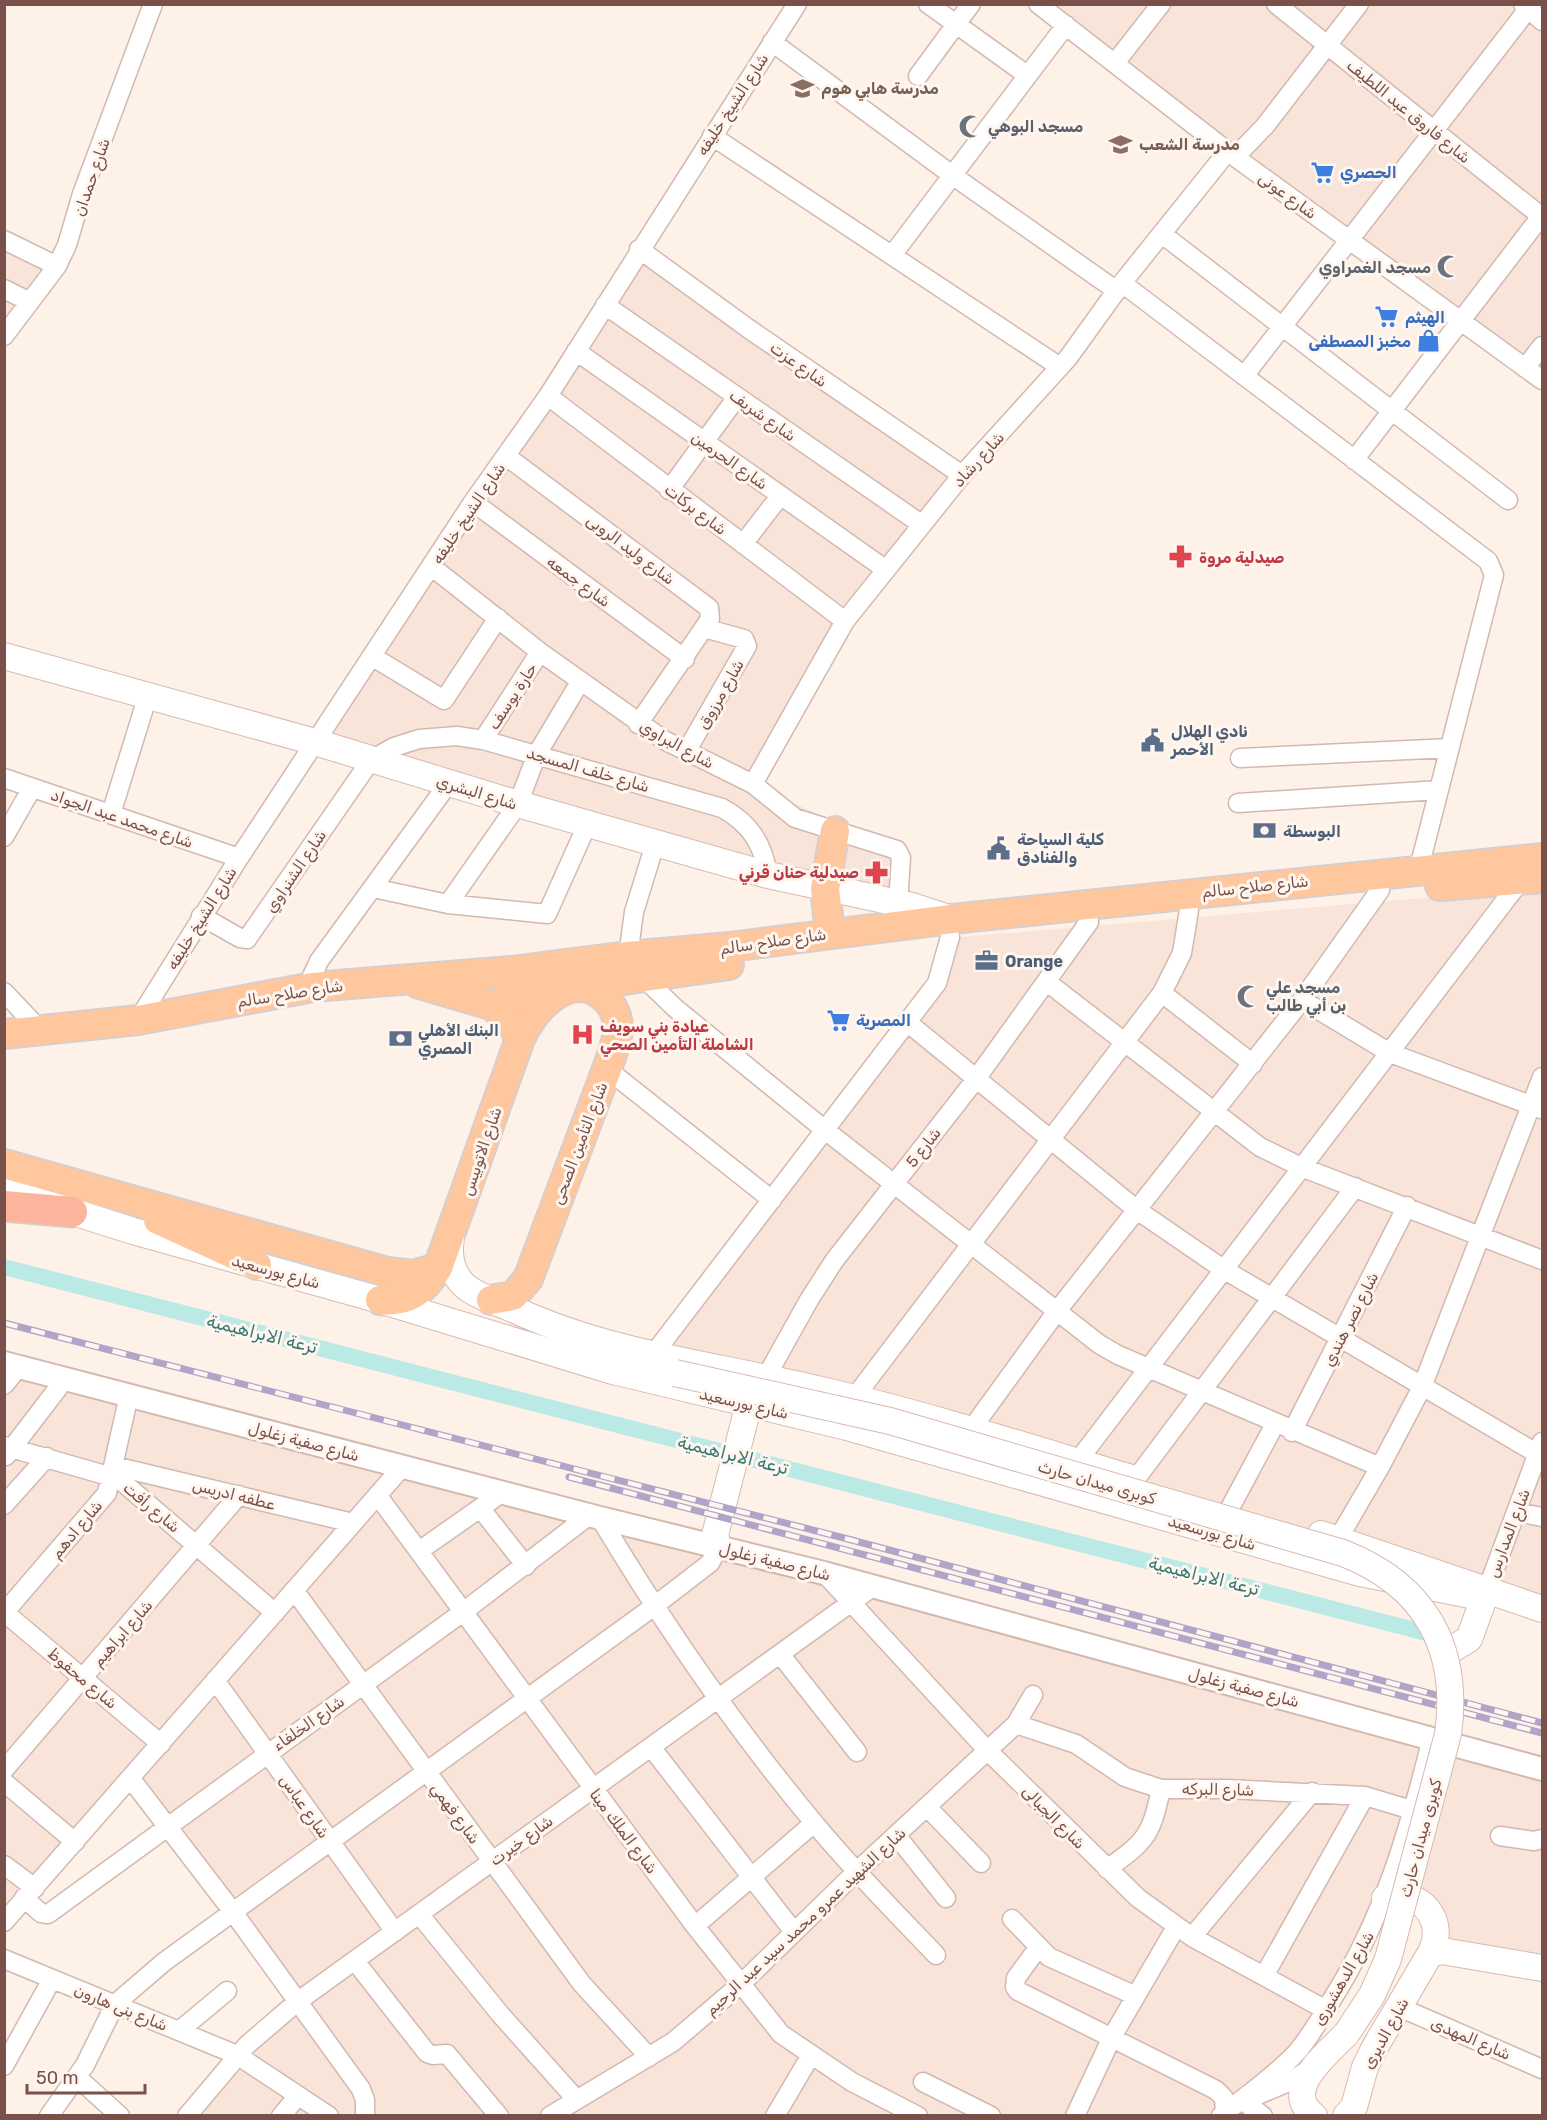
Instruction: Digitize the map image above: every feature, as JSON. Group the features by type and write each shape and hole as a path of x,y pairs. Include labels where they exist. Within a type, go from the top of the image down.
{"highway":[{"path":"4,1206 72,1212"}],"main road":[{"name":"شارع البشري","path":"4,656 315,742 448,784 655,844 768,875 898,904 951,928"},
{"path":"830,933 825,889 835,831"},
{"name":"شارع صلاح سالم","path":"4,1034 138,1020 313,987 511,971 636,967 1419,868 1542,858"},
{"name":"شارع صلاح سالم","path":"511,971 508,986 520,995 573,986 636,967 730,947 830,933 1089,922 1380,890 1532,879"},
{"path":"404,979 491,1005 508,1018 520,1039"},
{"name":"شارع الاتوبيس","path":"380,1300 400,1300 419,1292 438,1268 451,1238 520,1039 541,1006 573,986"},
{"name":"شارع التأمين الصحى","path":"491,1300 513,1296 528,1279 607,1069 618,1028 614,1009 608,1001 593,989 573,986"},
{"path":"4,1164 387,1272 413,1275 438,1268"},
{"name":"شارع بورسعيد","path":"4,1190 613,1371 904,1443 1121,1507 1404,1584 1542,1609"},
{"path":"117,1196 185,1235 257,1265"},
{"name":"شارع بورسعيد","path":"451,1238 450,1260 459,1280 467,1288 554,1327 652,1356 766,1377 854,1398 1077,1462 1338,1539 1484,1600"},
{"path":"484,1332 477,1329 471,1316 477,1303 491,1300"},
{"name":"كوبرى ميدان حارث","path":"613,1371 655,1370 675,1373 890,1421 1343,1553 1388,1575 1413,1598 1434,1628 1447,1662 1452,1698 1448,1734 1388,1959 1372,1995 1347,2033 1312,2067"},
{"path":"718,1548 715,1535 749,1404"},
{"path":"1121,1507 1134,1500 1137,1494 1135,1480"},
{"path":"1444,1654 1469,1639 1484,1600"},
{"path":"1384,1898 1402,1895 1425,1906 1435,1921 1436,1938 1430,1954"},
{"path":"1430,1954 1442,1951 1542,1968"},
{"name":"شارع الديرى","path":"1347,2115 1354,2107 1365,2067 1430,1954"},
{"path":"1304,2111 1305,2084 1312,2067"}],"street":[{"name":"شارع حمدان","path":"4,336 57,266 72,234 82,194 153,4"},
{"name":"شارع الشيخ خليفه","path":"138,1020 238,858 373,657 473,502 548,396 639,249 797,4"},
{"path":"928,4 1027,75"},
{"path":"918,76 971,4"},
{"name":"شارع عونى","path":"1038,4 1232,154 1542,381"},
{"path":"1115,63 1161,4"},
{"name":"شارع فاروق عبد اللطيف","path":"1276,4 1542,216"},
{"name":"شارع رشاد","path":"753,784 845,621 885,569 962,475 1060,367 1162,234 1232,154 1254,139 1359,4"},
{"path":"1244,376 1433,130 1532,10"},
{"path":"893,254 1065,25"},
{"path":"772,42 952,175 1120,287 1244,376 1493,567 1494,575 1419,868"},
{"path":"712,136 1060,367"},
{"path":"1354,460 1542,216"},
{"path":"1162,234 1394,410 1508,500"},
{"path":"4,240 57,266"},
{"name":"شارع عزت","path":"639,249 749,329 962,475"},
{"path":"4,289 30,302"},
{"name":"شارع شريف","path":"605,305 921,524"},
{"path":"1525,368 1542,346"},
{"name":"شارع الحرمين","path":"576,351 885,569"},
{"name":"شارع بركات","path":"548,396 669,490 845,621"},
{"path":"669,490 737,397"},
{"name":"شارع وليد الروبى","path":"506,456 706,605 711,616 704,628"},
{"path":"743,544 780,496"},
{"name":"شارع جمعه","path":"473,502 685,659"},
{"name":"شارع البراوي","path":"432,567 540,652 638,724 686,752 753,784 795,818 899,852 898,904"},
{"path":"373,657 444,700 498,618"},
{"path":"638,724 685,659 704,628"},
{"name":"شارع مرزوق","path":"686,752 747,646 744,639 704,628"},
{"name":"حارة يوسف","path":"483,740 540,652"},
{"path":"448,904 518,804 537,754 580,682"},
{"path":"111,814 148,695"},
{"name":"شارع خلف المسجد","path":"371,760 394,747 419,739 445,736 483,740 537,754 722,808 747,825 756,837 763,850 768,875"},
{"path":"1240,758 1450,748"},
{"name":"شارع الشنراوي","path":"201,916 240,938 247,939 371,760"},
{"name":"شارع محمد عبد الجواد","path":"4,778 238,858"},
{"path":"313,987 312,976 319,961 448,784"},
{"path":"4,837 32,788"},
{"path":"1238,803 1439,790"},
{"path":"373,888 448,904 547,914 587,825"},
{"path":"655,844 634,912 636,967 675,1008 825,1130 1099,1344 1292,1432 1380,1467"},
{"path":"1077,1462 1301,1167 1390,1053 1532,879"},
{"path":"970,1431 1057,1311 1302,1000 1380,890"},
{"path":"854,1398 1162,993 1182,953 1189,910"},
{"name":"شارع 5","path":"766,1377 821,1280 976,1079 1089,922"},
{"path":"652,1356 937,983 951,928"},
{"path":"1047,982 1260,1147 1301,1167 1542,1260"},
{"path":"4,992 40,1030"},
{"path":"1162,993 1253,1064"},
{"path":"1302,1000 1390,1053 1537,1108"},
{"path":"907,1022 1137,1210 1223,1269 1339,1340 1422,1387 1540,1448"},
{"path":"607,1069 771,1200"},
{"path":"1338,1539 1380,1467 1422,1387 1481,1236 1537,1108 1542,1077"},
{"path":"1135,1480 1355,1187"},
{"name":"شارع نصر هندي","path":"1292,1432 1407,1206"},
{"path":"4,1385 12,1365"},
{"name":"شارع صفية زغلول","path":"12,1365 718,1548 824,1573 1542,1769"},
{"path":"7,1451 64,1379"},
{"name":"شارع ادهم","path":"5,1613 107,1493 129,1395"},
{"path":"1230,1508 1275,1424"},
{"name":"شارع المدارس","path":"1484,1600 1540,1448"},
{"name":"شارع رأفت","path":"7,1451 113,1471 275,1613"},
{"path":"4,1505 47,1457"},
{"path":"4,1922 403,1466"},
{"name":"عطفه ادريس","path":"113,1471 239,1495 353,1523"},
{"path":"419,1551 503,1492"},
{"name":"شارع ابراهيم","path":"4,1770 239,1495"},
{"name":"شارع الملك مينا","path":"378,1496 695,1926 781,2034 867,2091 906,2113"},
{"path":"481,1509 526,1566"},
{"path":"1517,1512 1542,1517"},
{"path":"596,1516 653,1607 718,1698 814,1823 856,1872 936,1955"},
{"name":"شارع الخلفاء","path":"29,1893 41,1913 48,1914 267,1752 596,1516"},
{"path":"49,2115 78,2078 115,2004 164,1962 653,1607 710,1563 718,1548"},
{"name":"شارع الجبالى","path":"824,1573 988,1751 1138,1898 1184,1932 1326,2010"},
{"name":"شارع خيرت","path":"187,2115 237,2055 297,2002 874,1587"},
{"name":"شارع فهمي","path":"294,1590 582,1984 649,2057"},
{"name":"شارع محفوظ","path":"5,1613 161,1744"},
{"path":"780,1654 857,1752"},
{"name":"شارع عباس","path":"216,1680 395,1932"},
{"name":"شارع الشهيد عمرو محمد سيد عبد الرحيم","path":"550,2115 673,2042 741,1984 856,1872 1016,1724 1033,1695"},
{"name":"شارع البركه","path":"1016,1724 1076,1744 1125,1777 1161,1789 1312,1792 1365,1796 1433,1816"},
{"path":"1412,1898 1433,1816 1442,1740"},
{"name":"شارع الدهشورى","path":"1223,2114 1243,2102 1298,2050 1353,1967 1384,1898 1414,1811 1442,1740"},
{"path":"651,1747 794,1932"},
{"path":"131,1779 232,1912 361,2090 365,2100 365,2115"},
{"path":"4,1782 75,1842"},
{"path":"1107,1869 1139,1846 1150,1828 1161,1789"},
{"path":"1075,2115 1112,2037 1136,1996 1184,1932 1312,1792"},
{"path":"1264,1976 1365,1796"},
{"path":"927,1807 981,1863"},
{"path":"695,1926 814,1823"},
{"path":"896,1835 946,1898"},
{"path":"1500,1836 1534,1841 1542,1839"},
{"path":"4,1865 29,1893"},
{"path":"419,1914 500,2014 576,2099"},
{"path":"1012,1919 1038,1948 1064,1965 1136,1996"},
{"path":"1038,1948 1016,1977 1015,1987 1018,1991 1216,2090 1224,2098 1223,2114"},
{"name":"شارع بنى هارون","path":"4,1959 237,2055"},
{"path":"355,1961 427,2052 433,2055 447,2054 499,2115"},
{"path":"4,2067 52,1979"},
{"path":"179,2031 227,1991"},
{"name":"شارع المهدى","path":"1399,2007 1540,2063"},
{"path":"237,2055 328,2115"},
{"path":"775,2115 811,2055"},
{"name":"كوبرى ميدان حارث","path":"1243,2102 1290,2082 1312,2067"},
{"path":"78,2078 120,2115"},
{"path":"923,2082 992,2115"},
{"path":"281,2115 298,2096"},
{"path":"1243,2102 1263,2115"}],"shaded area":[{"path":"1040,5 1354,5 1235,153"},
{"path":"1360,5 1542,5 1542,382 1237,157"},
{"path":"5,241 55,266 5,344"},
{"path":"639,250 962,475 838,629 753,784 894,850 898,903 317,741"},
{"path":"1542,888 1542,1442 1486,1588 658,1354 937,984 950,938"},
{"path":"5,1364 400,1467 5,1922"},
{"path":"1542,1447 1542,1604 1487,1590"},
{"path":"404,1469 1431,1738 1367,1934 1312,2027 1219,2116 189,2115 298,2002 132,1779"},
{"path":"1452,1744 1542,1771 1542,1967 1435,1949 1415,1897"}],"waterway":[{"name":"ترعة الابراهيمية","path":"4,1267 1442,1637"}],"railway":[{"path":"4,1323 844,1538 1542,1723"},
{"path":"569,1477 1542,1733"}],"place":[{"name":"مدرسة هابي هوم","path":"803,88"},
{"name":"مسجد البوهي","path":"970,126"},
{"name":"مدرسة الشعب","path":"1121,144"},
{"name":"الحصري","path":"1322,172"},
{"name":"مسجد الغمراوي","path":"1449,267"},
{"name":"الهيثم","path":"1387,317"},
{"name":"مخبز المصطفى","path":"1429,341"},
{"name":"صيدلية مروة","path":"1181,557"},
{"name":"نادي الهلال الأحمر","path":"1153,740"},
{"name":"البوسطة","path":"1265,831"},
{"name":"كلية السياحة والفنادق","path":"999,848"},
{"name":"صيدلية حنان قرني","path":"877,872"},
{"name":"Orange","path":"987,961"},
{"name":"مسجد علي بن أبي طالب","path":"1248,996"},
{"name":"المصرية","path":"838,1020"},
{"name":"عيادة بني سويف الشاملة التأمين الصحي","path":"582,1035"},
{"name":"البنك الأهلي المصري","path":"400,1039"}]}
